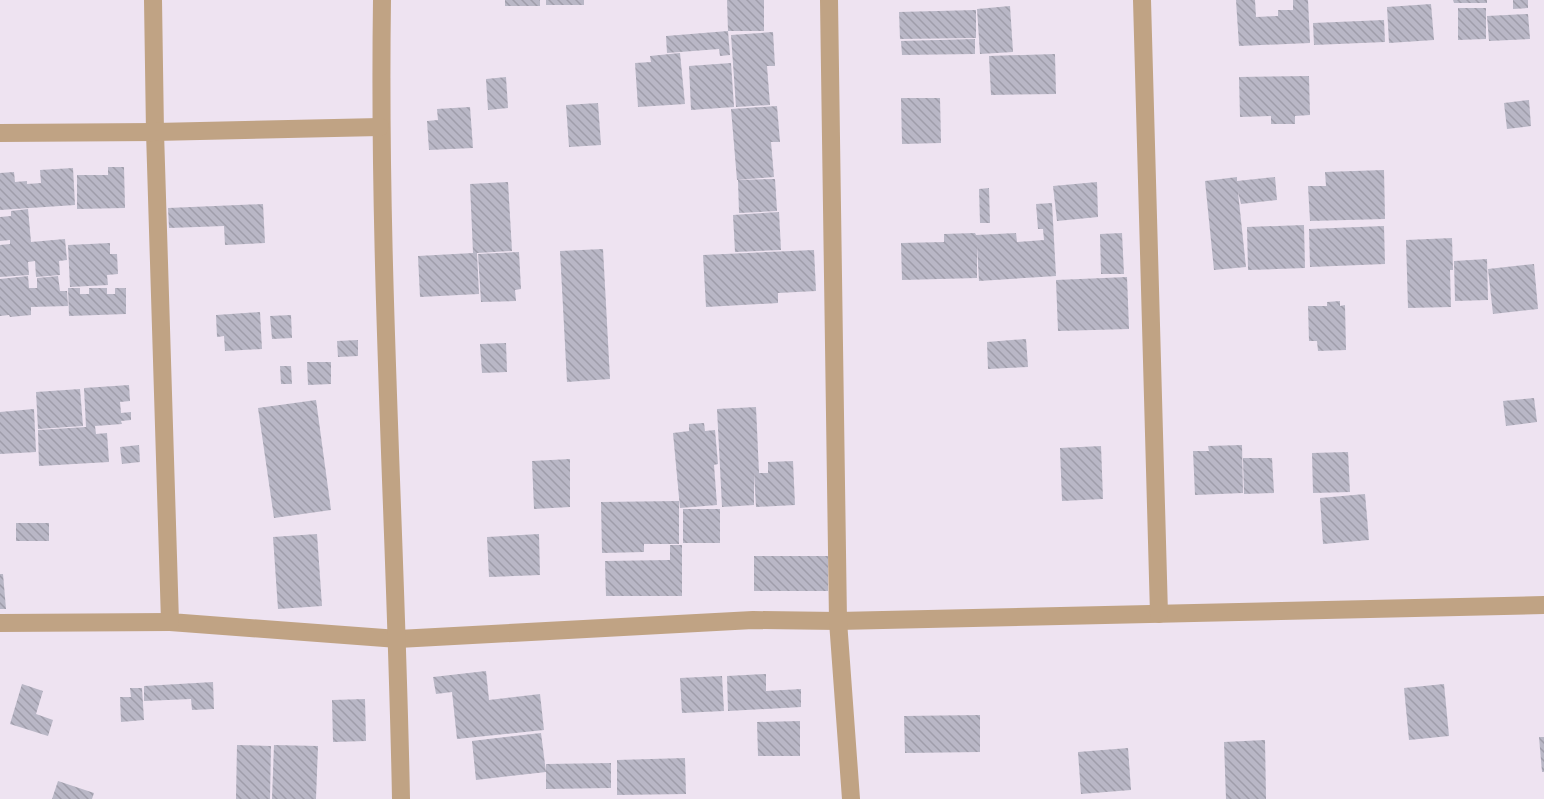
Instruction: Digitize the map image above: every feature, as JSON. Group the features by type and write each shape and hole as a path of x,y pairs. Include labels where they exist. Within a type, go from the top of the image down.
{"street":[{"path":"153,0 170,621"},
{"path":"381,0 380,127 387,390 398,639 401,799"},
{"path":"829,0 838,621 851,799"},
{"path":"1142,0 1159,614"},
{"path":"0,133 380,127"},
{"path":"0,623 170,621 398,639 753,620 838,621 1544,605"}],"building":[{"path":"505,0 540,0 540,6 505,6"},
{"path":"546,0 584,0 584,5 546,5"},
{"path":"727,0 764,0 764,31 728,31"},
{"path":"1236,0 1255,0 1256,17 1278,16 1278,10 1293,10 1293,0 1308,0 1310,43 1239,46"},
{"path":"1453,0 1487,0 1487,3 1454,3"},
{"path":"1513,0 1528,0 1528,8 1513,9"},
{"path":"1431,4 1434,40 1389,43 1387,7"},
{"path":"1010,6 1013,52 980,54 977,9"},
{"path":"1458,8 1486,8 1486,39 1458,40"},
{"path":"976,10 976,38 900,39 899,12"},
{"path":"1528,14 1530,39 1489,41 1487,16"},
{"path":"1384,20 1385,42 1314,45 1313,23"},
{"path":"728,31 730,55 720,56 719,49 667,53 666,36"},
{"path":"773,32 775,66 767,66 770,105 736,107 731,35"},
{"path":"975,39 975,54 902,55 901,41"},
{"path":"680,53 685,104 638,107 635,63 651,62 650,56"},
{"path":"1055,54 1056,94 991,95 989,56"},
{"path":"731,63 734,107 691,110 689,66"},
{"path":"1309,76 1310,115 1295,116 1295,124 1271,124 1271,116 1240,117 1239,77"},
{"path":"506,77 508,108 488,110 486,79"},
{"path":"901,98 940,98 941,143 902,144"},
{"path":"1529,100 1531,126 1507,129 1504,103"},
{"path":"598,103 601,145 569,147 566,105"},
{"path":"777,106 780,142 771,142 774,177 737,180 731,109"},
{"path":"470,107 473,148 429,150 427,121 438,120 437,109"},
{"path":"108,167 124,167 125,208 77,209 77,175 108,175"},
{"path":"73,168 75,205 0,210 0,173 14,172 15,182 27,181 27,184 41,183 40,170"},
{"path":"1384,170 1385,219 1310,221 1308,186 1326,186 1325,172"},
{"path":"1237,177 1237,181 1275,177 1277,200 1241,204 1238,192 1246,267 1214,270 1205,181"},
{"path":"775,179 777,211 739,213 738,180"},
{"path":"508,182 512,251 477,253 479,294 420,297 418,256 473,253 470,184"},
{"path":"1097,182 1098,217 1057,221 1053,186"},
{"path":"989,188 990,223 980,223 979,189"},
{"path":"1052,203 1056,276 979,281 977,246 977,278 902,280 901,243 944,242 944,234 975,233 976,235 1016,233 1017,242 1044,240 1043,229 1038,229 1036,204"},
{"path":"263,204 265,243 225,245 224,226 169,228 168,208"},
{"path":"28,209 31,242 65,239 67,260 59,261 60,275 36,277 35,261 28,262 29,275 0,277 0,245 10,244 10,240 0,241 0,217 11,216 11,211"},
{"path":"779,212 781,250 735,252 733,215"},
{"path":"1304,225 1305,268 1248,270 1247,227"},
{"path":"1384,226 1385,264 1310,267 1309,229"},
{"path":"1122,233 1124,274 1101,274 1100,234"},
{"path":"1452,238 1451,307 1408,308 1406,240"},
{"path":"110,243 110,254 117,254 118,274 107,275 108,285 70,287 68,245"},
{"path":"603,249 610,379 567,382 560,251"},
{"path":"814,250 816,291 778,293 778,303 706,307 703,255"},
{"path":"519,252 521,289 515,290 516,301 481,302 478,254"},
{"path":"1487,259 1488,300 1455,301 1454,261"},
{"path":"1534,264 1538,309 1493,314 1488,269"},
{"path":"28,276 29,288 37,288 37,278 58,276 60,291 67,291 68,306 31,307 31,315 0,316 0,279"},
{"path":"1127,277 1129,329 1058,331 1056,280"},
{"path":"68,288 80,288 80,294 89,294 89,288 107,288 107,294 115,294 115,288 126,288 126,314 69,316"},
{"path":"1340,301 1340,306 1345,305 1346,350 1318,351 1317,341 1309,341 1308,306 1327,306 1327,302"},
{"path":"260,312 262,349 225,351 224,336 217,337 216,315"},
{"path":"291,315 292,338 272,339 270,316"},
{"path":"1026,339 1028,367 988,369 987,342"},
{"path":"358,340 358,356 338,357 337,341"},
{"path":"506,343 507,372 482,373 480,344"},
{"path":"307,362 331,362 331,384 308,385"},
{"path":"280,366 291,366 292,384 281,384"},
{"path":"129,385 130,401 120,402 121,413 131,412 131,420 121,421 122,424 95,426 96,434 107,433 109,462 39,466 38,430 86,427 84,388"},
{"path":"80,389 83,426 38,429 36,392"},
{"path":"1534,398 1537,422 1506,426 1503,401"},
{"path":"316,400 331,510 274,518 258,408"},
{"path":"756,407 759,473 768,473 768,462 793,461 795,505 756,507 754,473 754,505 722,507 717,409"},
{"path":"34,409 36,452 0,454 0,412"},
{"path":"704,423 705,431 715,430 718,464 714,465 717,505 680,508 673,433 689,431 689,424"},
{"path":"139,445 140,462 122,464 120,447"},
{"path":"1242,445 1243,493 1195,495 1193,451 1209,451 1208,446"},
{"path":"1101,446 1103,499 1062,501 1060,448"},
{"path":"1348,452 1350,492 1313,493 1312,453"},
{"path":"1243,458 1272,458 1274,493 1244,494"},
{"path":"570,459 570,507 534,509 532,461"},
{"path":"1365,494 1369,540 1323,544 1320,498"},
{"path":"679,501 679,544 644,544 644,552 602,553 601,502"},
{"path":"683,509 720,509 720,543 683,543"},
{"path":"16,523 49,523 49,541 16,541"},
{"path":"317,534 322,606 278,609 273,537"},
{"path":"539,534 540,575 489,577 487,537"},
{"path":"670,545 682,545 682,596 606,596 605,561 670,560"},
{"path":"754,556 828,556 828,591 754,591"},
{"path":"0,574 3,574 6,609 0,609"},
{"path":"486,671 489,700 540,694 544,730 457,739 452,692 436,694 433,677"},
{"path":"766,674 766,691 801,689 801,707 728,711 727,676"},
{"path":"722,676 724,711 682,713 680,678"},
{"path":"213,682 214,709 192,710 191,699 144,701 144,686"},
{"path":"22,684 43,691 36,714 53,720 48,736 10,724"},
{"path":"1444,684 1449,736 1409,740 1404,688"},
{"path":"130,688 142,688 144,720 121,722 120,697 131,697"},
{"path":"365,699 366,741 333,742 332,700"},
{"path":"980,715 980,752 905,753 904,716"},
{"path":"800,721 800,756 758,756 757,722"},
{"path":"541,733 546,772 476,780 472,741"},
{"path":"1539,737 1544,737 1544,772 1542,772"},
{"path":"1265,740 1266,799 1226,799 1224,742"},
{"path":"237,745 271,746 270,799 236,799"},
{"path":"274,745 318,746 316,799 272,799"},
{"path":"1128,748 1131,790 1081,794 1078,752"},
{"path":"685,758 686,794 617,795 617,760"},
{"path":"611,763 611,788 546,789 546,764"},
{"path":"58,781 94,793 92,799 52,799"}]}
